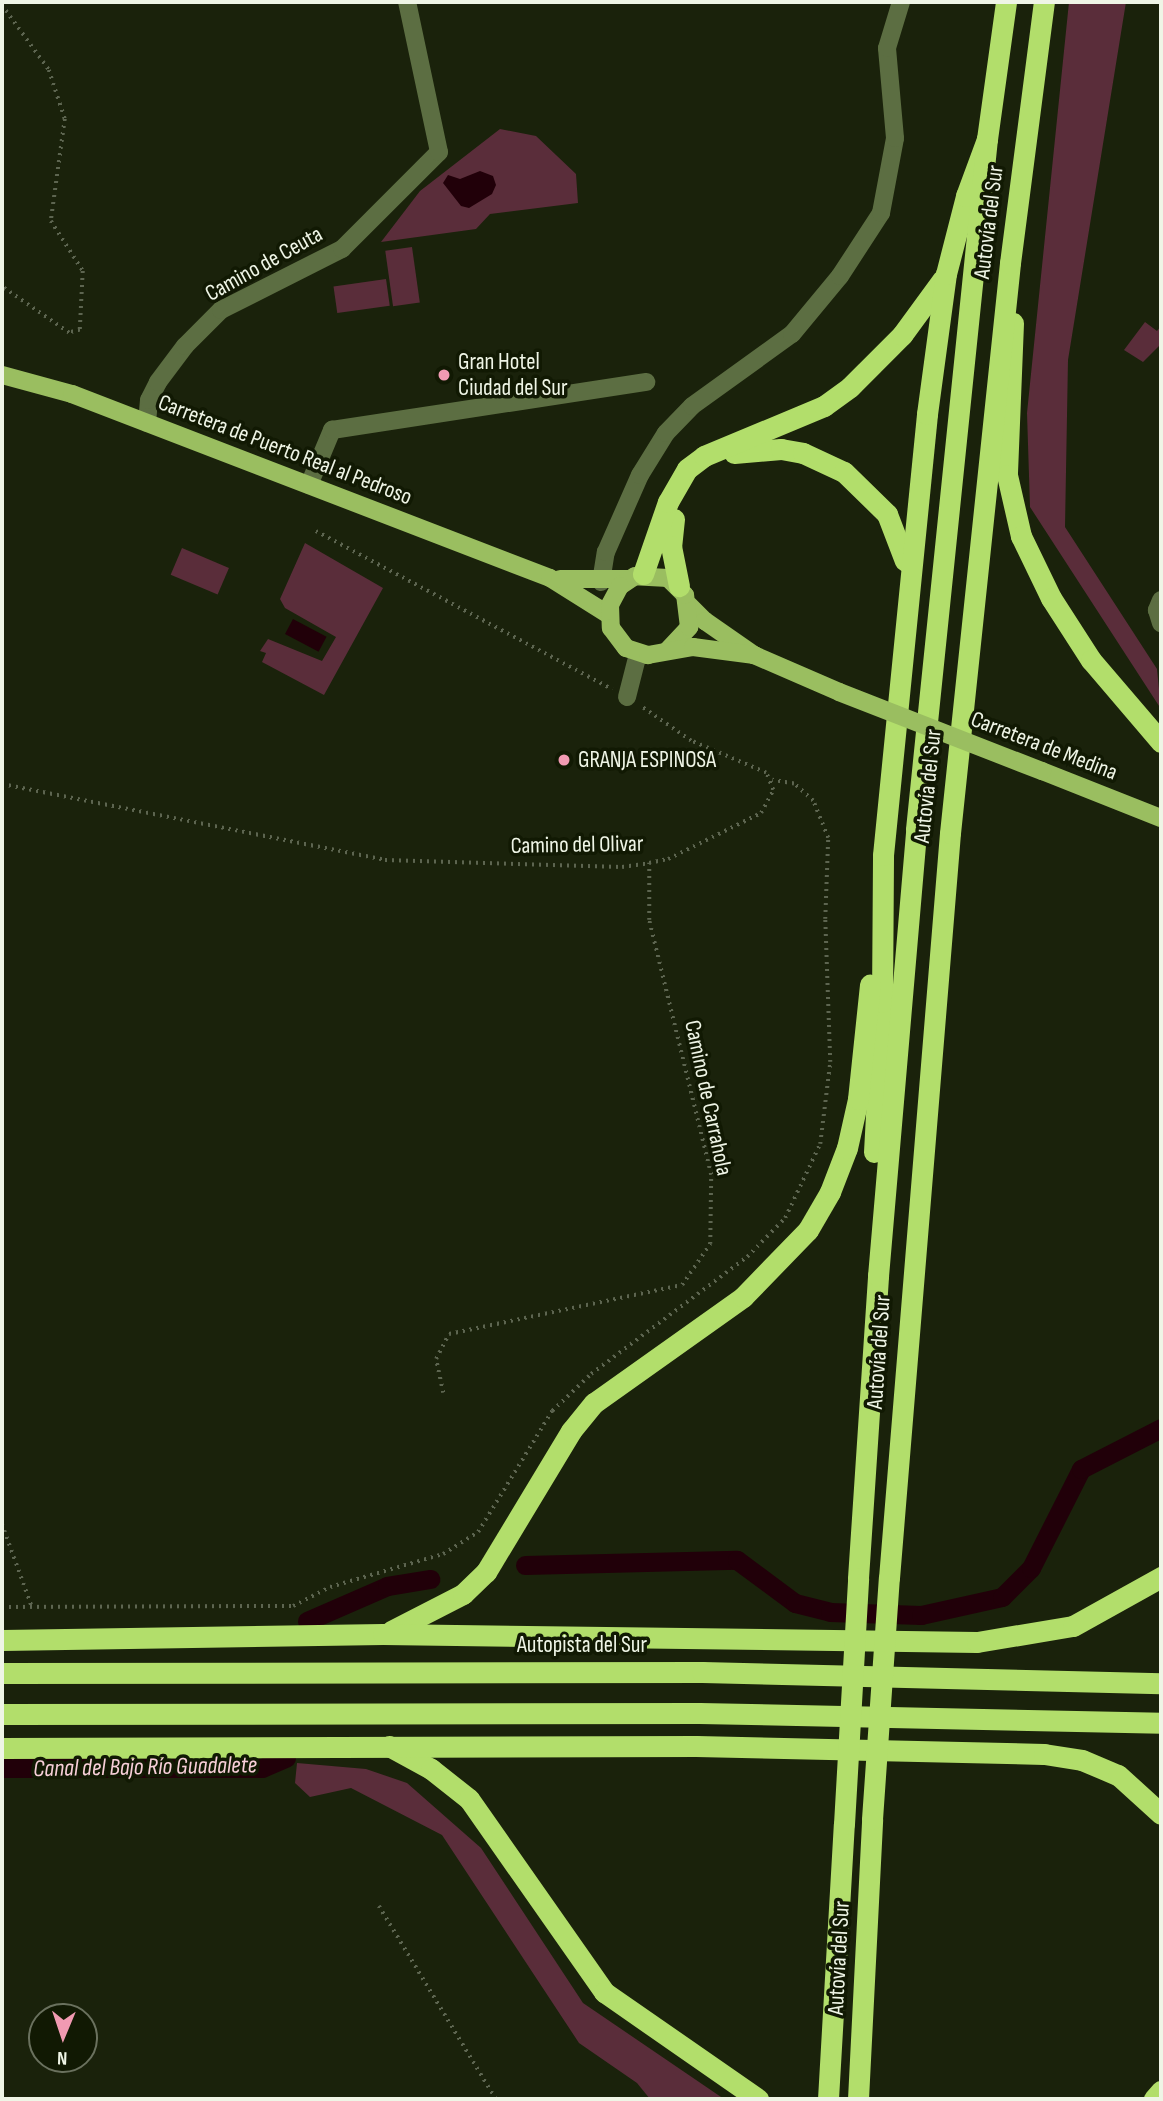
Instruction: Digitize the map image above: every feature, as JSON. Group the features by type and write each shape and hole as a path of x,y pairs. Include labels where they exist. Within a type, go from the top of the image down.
{"highway":[{"path":"383,1634 463,1594 507,1542 550,1463 594,1403 743,1297 808,1230 830,1192 847,1148 880,935 908,577 946,274 966,195 987,139 1006,2"},
{"name":"Autovía del Sur","path":"858,2099 872,1819 930,1041 1010,263 1044,2"},
{"name":"Autovía del Sur","path":"828,2099 878,1276 916,829 987,139"},
{"path":"1010,263 1015,357 1007,424 1007,475 1021,536 1051,598 1091,660 1161,743"},
{"path":"636,577 668,502 687,469 704,456 824,406 850,387 902,335 946,274"},
{"path":"679,586 671,539 676,506 685,488 709,463 758,448 803,453 860,483 896,530 908,577"},
{"path":"878,1276 873,1176 882,1002 880,935"},
{"path":"2,1640 383,1634 977,1642 1073,1626 1161,1577"},
{"name":"Autopista del Sur","path":"2,1673 688,1672 1161,1683"},
{"path":"2,1713 699,1713 1161,1723"},
{"path":"2,1748 387,1745 1044,1754 1082,1760 1118,1775 1161,1815"},
{"path":"387,1745 431,1769 469,1799 604,1992 758,2099"},
{"path":"1154,2099 1161,2091"}],"main road":[{"name":"Carretera de Puerto Real al Pedroso","path":"2,374 147,423 550,578"},
{"path":"550,578 601,582 656,574 679,586 689,605 705,621 754,655"},
{"path":"636,577 614,595 609,615 617,639 638,653 721,648 754,655"},
{"path":"550,578 609,615"},
{"path":"667,651 685,635 689,605"},
{"name":"Carretera de Medina","path":"754,655 839,692 1161,818"}],"street":[{"name":"Camino de Ceuta","path":"147,423 158,382 185,345 221,310 342,249 439,152 407,2"},
{"path":"601,582 606,552 640,475 666,433 692,406 792,334 840,276 881,213 895,138 887,48 901,2"},
{"path":"309,485 332,430 646,382"},
{"path":"1161,600 1157,611 1161,624"},
{"path":"627,697 638,653"}],"path":[{"path":"2,5 49,70 65,119 51,221 83,271 80,330 69,333 2,288"},
{"path":"2,1607 293,1606 330,1587 443,1554 478,1532 552,1411 602,1366 747,1257 785,1218 820,1144 830,1062 825,919 828,838 813,802 793,784 772,780 766,773 691,741 627,697 316,531"},
{"name":"Camino del Olivar","path":"2,785 385,860 622,867 668,859 761,813 772,780"},
{"name":"Camino de Carrahola","path":"443,1393 436,1359 449,1334 682,1285 710,1244 711,1175 649,920 649,863"},
{"path":"2,1524 32,1607"},
{"path":"379,1906 496,2099"}],"shaded area":[{"path":"1069,2 1126,2 1068,360 1065,527 1157,669 1161,709 1030,507 1027,413"},
{"path":"500,129 536,136 576,174 578,203 490,214 476,229 381,242 420,191"},
{"path":"480,171 493,176 496,185 492,194 469,208 461,206 443,183 448,175 460,179"},
{"path":"412,247 420,302 393,306 385,251"},
{"path":"386,279 390,306 337,313 334,286"},
{"path":"1145,322 1157,331 1161,326 1161,344 1143,362 1124,350"},
{"path":"305,543 383,588 324,695 262,662 266,653 260,651 268,639 322,661 336,637 285,608 280,599"},
{"path":"182,548 229,568 218,595 171,575"},
{"path":"293,619 327,637 319,652 285,634"},
{"path":"297,1763 366,1769 407,1783 481,1848 583,2003 724,2099 650,2099 637,2083 579,2043 442,1835 351,1788 310,1797 295,1783"}],"waterway":[{"name":"Canal del Bajo Río Guadalete","path":"525,1565 737,1560 795,1603 830,1612 921,1615 1002,1597 1031,1568 1081,1469 1161,1428"},
{"name":"Canal del Bajo Río Guadalete","path":"307,1621 387,1586 430,1579"},
{"name":"Canal del Bajo Río Guadalete","path":"2,1768 262,1768 286,1758"}],"place":[{"name":"Gran Hotel Ciudad del Sur","path":"444,375"},
{"name":"GRANJA ESPINOSA","path":"564,760"}]}
